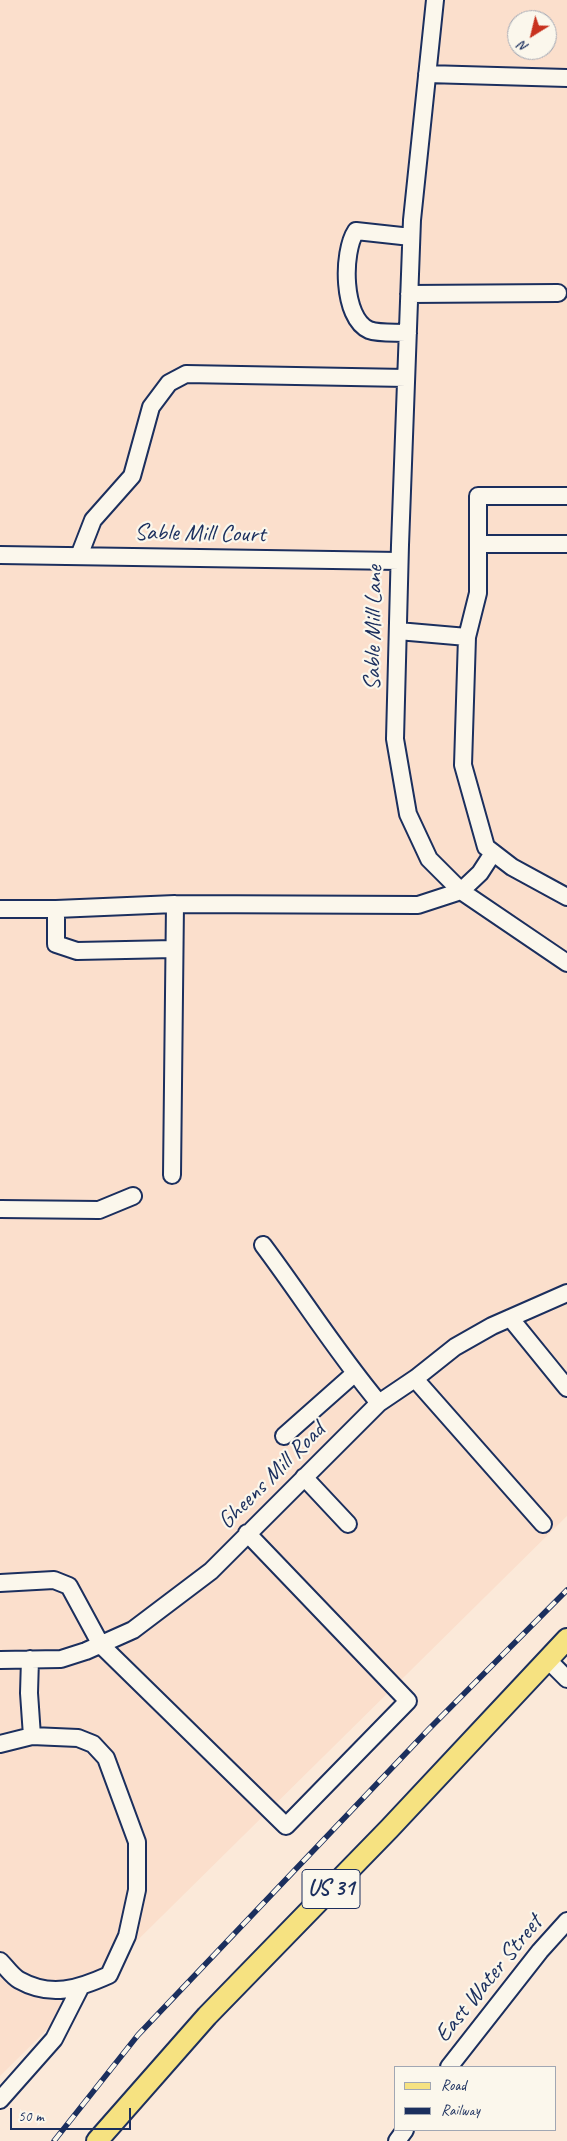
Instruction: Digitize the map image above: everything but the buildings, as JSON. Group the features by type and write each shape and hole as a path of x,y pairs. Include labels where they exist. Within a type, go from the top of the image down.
{"main road":[{"name":"US 31","path":"97,2141 207,2016 389,1829 567,1639"}],"street":[{"name":"Sable Mill Lane","path":"435,0 412,220 399,561 395,739 408,814 429,859 461,891 567,964"},
{"path":"427,74 567,78"},
{"path":"408,333 370,330 357,320 348,298 349,249 356,231 412,237"},
{"path":"409,294 558,293"},
{"path":"80,556 93,520 132,476 151,407 169,383 186,374 406,378"},
{"path":"567,496 478,496 478,593 467,637 463,765 486,847 512,867 567,897"},
{"path":"478,544 567,544"},
{"name":"Sable Mill Court","path":"0,555 399,561"},
{"path":"398,631 467,637"},
{"path":"0,909 56,909 175,904 418,906 461,891 480,873 494,853"},
{"path":"172,1175 175,904"},
{"path":"56,909 56,944 77,951 174,950"},
{"path":"0,1209 99,1210 133,1196"},
{"path":"263,1245 354,1374 379,1403"},
{"name":"Gheens Mill Road","path":"0,1660 60,1659 133,1630 211,1571 379,1403 415,1379 456,1347 492,1326 567,1293"},
{"path":"511,1319 567,1388"},
{"path":"284,1436 354,1374"},
{"path":"415,1379 543,1524"},
{"path":"304,1477 348,1524"},
{"path":"0,1583 54,1580 69,1586 101,1644 286,1826 408,1701 247,1533"},
{"path":"30,1660 32,1736"},
{"path":"548,1660 567,1679"},
{"path":"0,1744 32,1736 78,1738 93,1744 106,1758 137,1842 137,1890 126,1936 109,1976 80,1988 54,1992 19,1980 0,1961"},
{"name":"East Water Street","path":"450,2066 540,1951 567,1921"},
{"path":"0,2100 54,2039 80,1988"}],"shaded area":[{"path":"0,0 567,0 567,1516 0,2076"}],"railway":[{"path":"54,2141 138,2035 428,1730 567,1590"}]}
